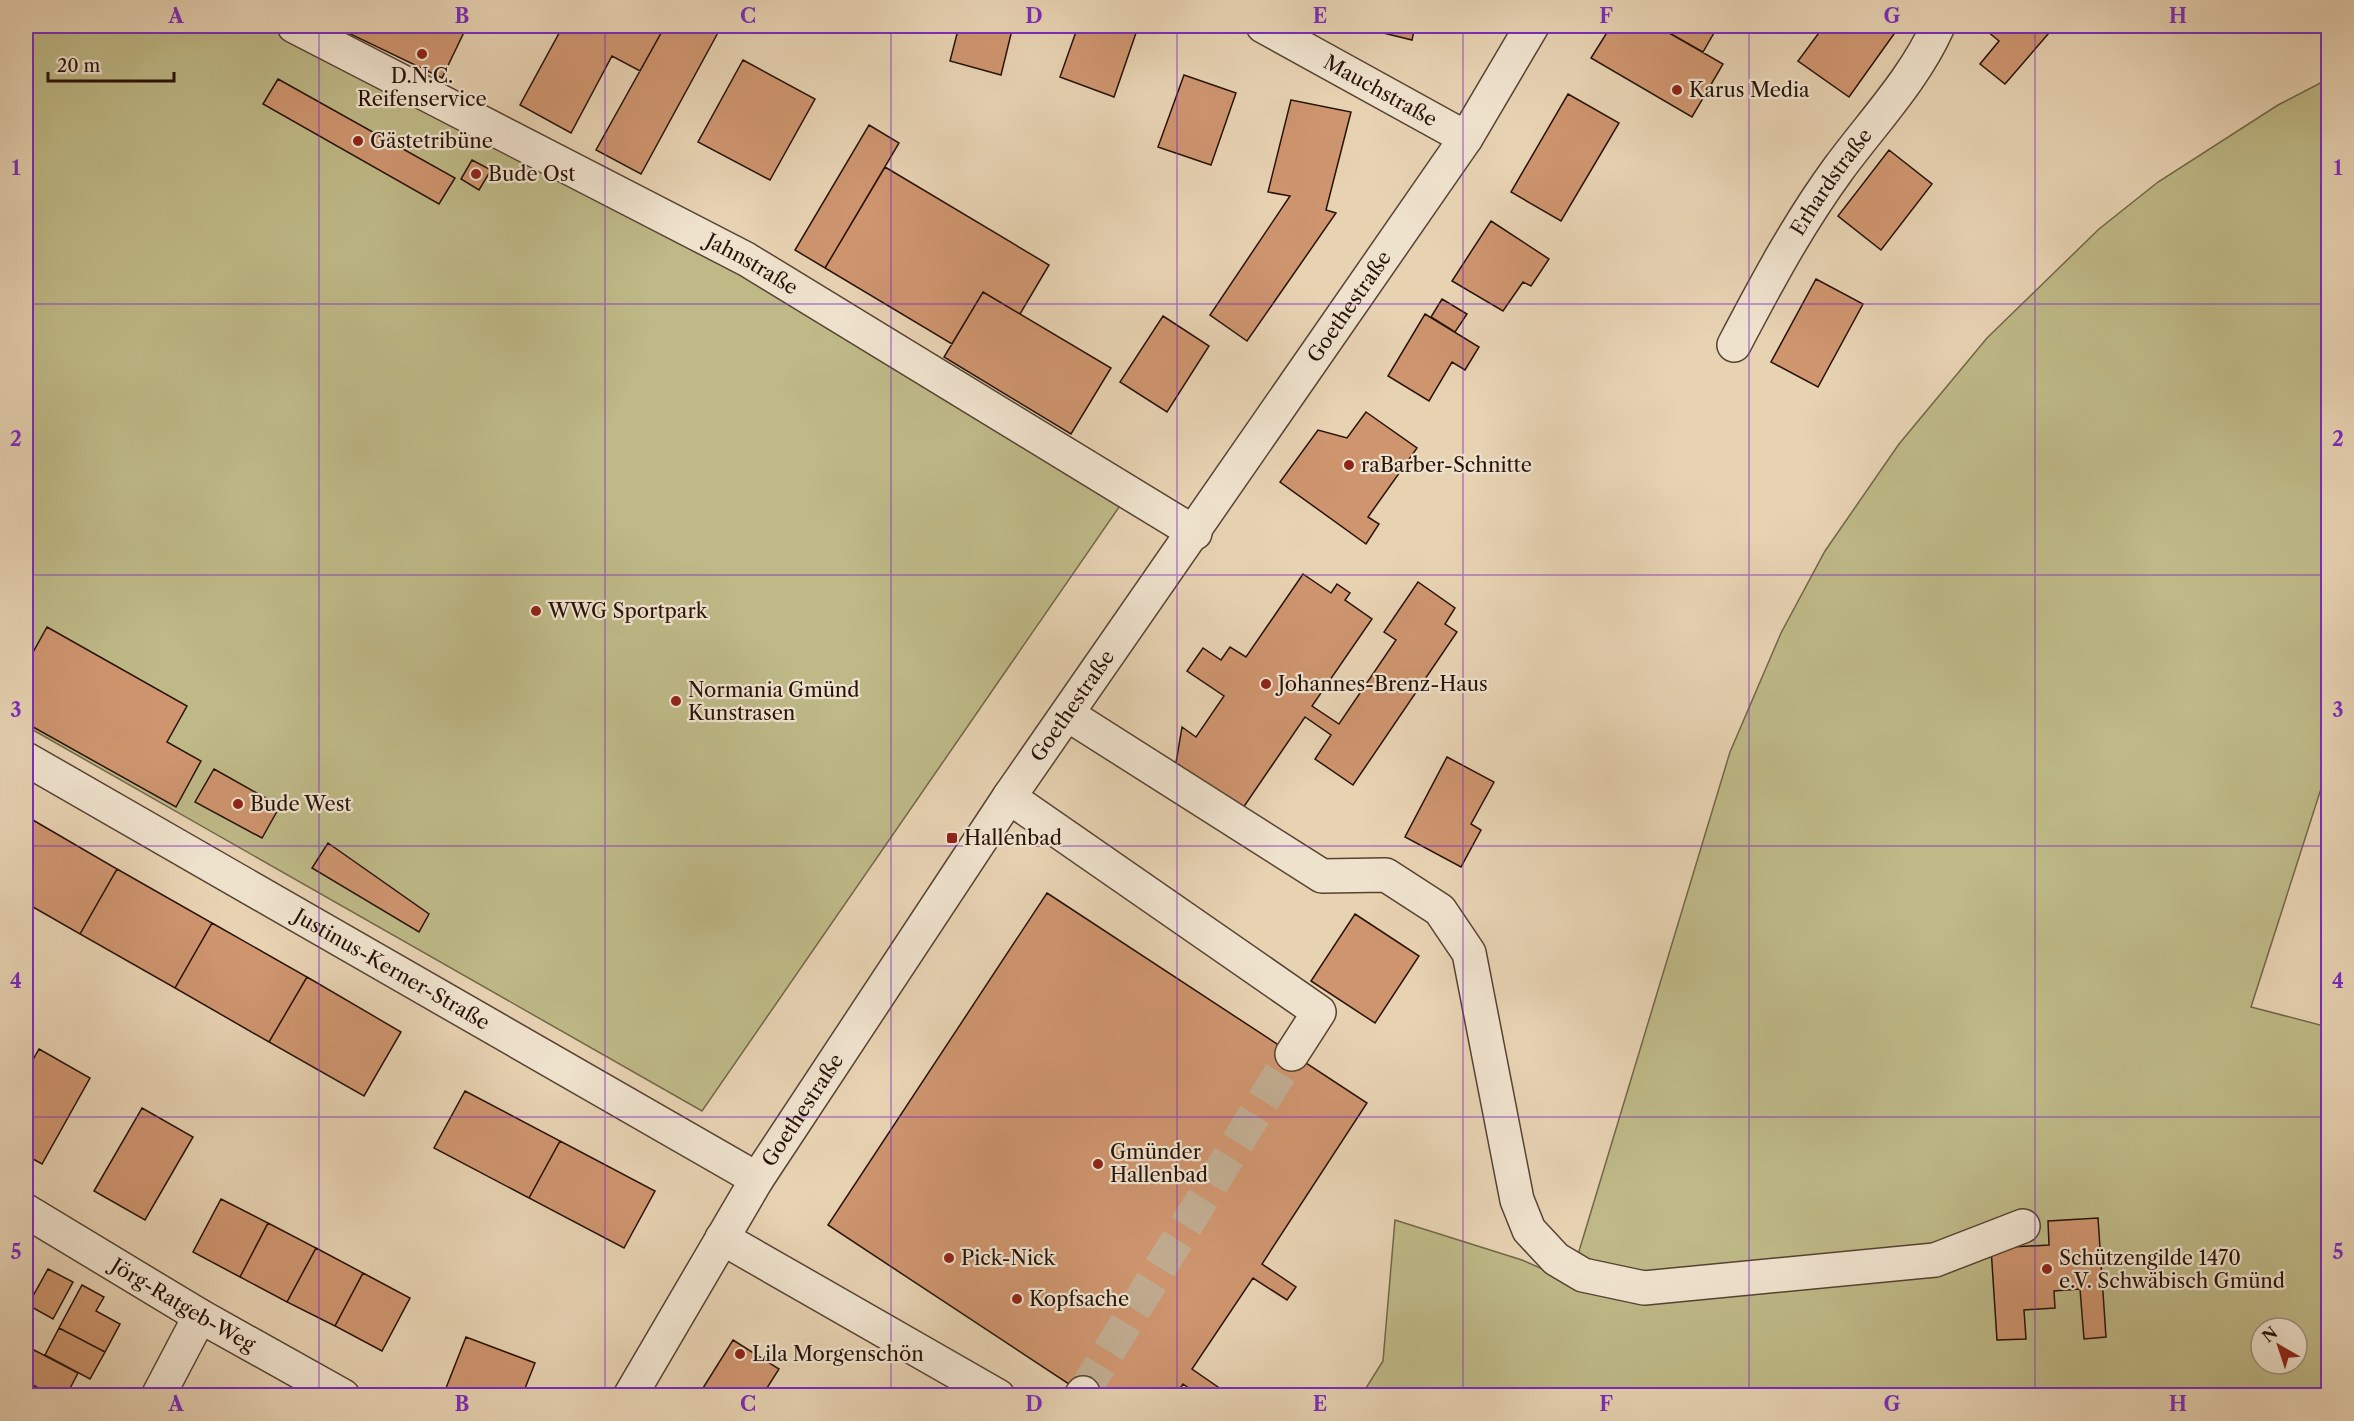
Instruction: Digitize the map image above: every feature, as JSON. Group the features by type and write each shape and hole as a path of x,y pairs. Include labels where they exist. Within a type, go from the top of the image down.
{"street":[{"name":"Jahnstraße","path":"294,26 746,259 1195,533"},
{"name":"Mauchstraße","path":"1263,26 1466,138"},
{"name":"Goethestraße","path":"630,1395 757,1179 1010,796 1195,533 1466,138 1532,26"},
{"name":"Erhardstraße","path":"1734,345 1785,249 1838,170 1926,52 1938,26"},
{"path":"1067,714 1322,876 1386,875 1440,910 1469,953 1517,1200 1529,1230 1556,1259 1583,1275 1644,1288 1935,1260 2023,1226"},
{"name":"Justinus-Kerner-Straße","path":"26,759 757,1179"},
{"path":"1010,796 1318,1012 1292,1054"},
{"name":"Jörg-Ratgeb-Weg","path":"26,1211 200,1316 343,1395"},
{"path":"722,1238 998,1395"},
{"path":"158,1395 200,1316"}],"shaded area":[{"name":"WWG Sportpark","path":"26,26 271,26 739,262 1126,497 702,1111 26,726"},
{"path":"2328,79 2328,767 2251,1007 2328,1027 2328,1395 1361,1396 1383,1361 1395,1220 1522,1260 1570,1281 1730,752 1781,633 1825,551 1899,444 1987,338 2099,229 2158,182 2278,105"}],"building":[{"name":"D.N.C. Reifenservice","path":"344,26 467,26 442,78 342,30"},
{"path":"563,26 665,26 640,71 612,56 571,133 520,105"},
{"path":"665,26 712,26 720,29 641,174 596,150"},
{"path":"959,26 1013,26 1001,75 950,61"},
{"path":"1078,26 1113,26 1136,33 1114,97 1060,77"},
{"path":"1372,26 1415,26 1412,40 1371,30"},
{"name":"Karus Media","path":"1611,26 1657,26 1723,64 1692,117 1591,58"},
{"path":"1657,26 1718,26 1703,52"},
{"path":"1824,26 1899,27 1849,97 1798,61"},
{"path":"1981,26 2055,26 2005,84 1980,64 1999,41"},
{"path":"743,60 815,99 770,180 698,142"},
{"path":"1184,75 1236,93 1211,165 1158,147"},
{"name":"Gästetribüne","path":"278,79 455,178 439,204 263,104"},
{"path":"1568,94 1619,123 1561,221 1511,192"},
{"path":"1291,100 1351,112 1326,210 1336,213 1247,341 1210,315 1290,196 1268,192"},
{"path":"869,125 899,143 825,268 795,250"},
{"path":"1889,150 1932,184 1881,250 1838,216"},
{"name":"Bude Ost","path":"472,160 491,170 479,190 461,179"},
{"path":"885,167 1049,265 1020,314 983,292 952,344 825,268"},
{"path":"1491,221 1549,259 1531,286 1523,282 1503,311 1452,281"},
{"path":"1816,279 1863,304 1818,387 1771,362"},
{"path":"983,292 1111,368 1071,434 944,357"},
{"path":"1442,299 1467,314 1455,332 1431,317"},
{"path":"1425,314 1479,347 1465,370 1452,362 1429,401 1388,376"},
{"path":"1163,316 1209,346 1167,412 1120,382"},
{"name":"raBarber-Schnitte","path":"1366,412 1417,448 1368,517 1379,524 1366,544 1280,482 1318,430 1347,438"},
{"name":"Johannes-Brenz-Haus","path":"1303,574 1331,593 1337,584 1350,593 1345,600 1372,619 1312,706 1339,724 1396,640 1384,632 1418,582 1455,608 1445,624 1457,632 1353,785 1315,759 1331,735 1305,717 1243,808 1176,763 1182,727 1196,737 1224,696 1187,671 1203,648 1221,660 1230,647 1246,657"},
{"path":"47,627 187,706 167,742 201,761 176,807 26,723 26,665"},
{"path":"1447,757 1494,782 1471,824 1481,830 1461,867 1405,837"},
{"name":"Bude West","path":"214,769 280,806 262,838 195,802"},
{"path":"26,816 117,869 80,934 26,903"},
{"path":"328,843 429,914 419,932 312,868"},
{"path":"117,869 212,923 175,988 80,934"},
{"name":"Gmünder Hallenbad","path":"1047,893 1367,1103 1262,1264 1296,1287 1287,1300 1253,1278 1192,1369 1231,1396 1200,1396 1183,1384 1175,1396 1087,1396 828,1225"},
{"path":"1355,914 1419,956 1375,1023 1311,981"},
{"path":"212,923 307,977 269,1042 175,988"},
{"path":"307,977 401,1032 364,1096 269,1042"},
{"path":"39,1049 90,1078 42,1164 26,1155 26,1072"},
{"path":"465,1091 560,1141 529,1198 434,1148"},
{"path":"142,1108 193,1137 145,1220 94,1191"},
{"path":"560,1141 655,1191 624,1248 529,1198"},
{"path":"221,1199 268,1223 240,1277 193,1252"},
{"name":"Schützengilde 1470 e.V. Schwäbisch Gmünd","path":"2098,1218 2106,1337 2084,1339 2080,1289 2054,1291 2055,1308 2024,1310 2026,1339 1997,1340 1991,1248 2049,1245 2048,1221"},
{"path":"268,1223 316,1248 287,1302 240,1277"},
{"path":"316,1248 363,1273 335,1326 287,1302"},
{"path":"48,1269 73,1282 53,1319 28,1305"},
{"path":"363,1273 410,1298 382,1351 335,1326"},
{"path":"82,1285 104,1297 96,1311 120,1324 105,1352 59,1328"},
{"path":"59,1328 105,1352 90,1379 45,1355"},
{"path":"466,1337 535,1363 522,1396 466,1396 446,1388"},
{"name":"Lila Morgenschön","path":"733,1340 779,1369 762,1396 698,1396"},
{"path":"34,1350 78,1373 66,1396 52,1396 26,1381 26,1366"},
{"path":"26,1381 52,1396 26,1396"}],"tunnel":[{"path":"1083,1393 1292,1054"}],"place":[{"name":"D.N.C. Reifenservice","path":"422,54"},
{"name":"Karus Media","path":"1677,90"},
{"name":"Gästetribüne","path":"358,141"},
{"name":"Bude Ost","path":"476,174"},
{"name":"raBarber-Schnitte","path":"1349,465"},
{"name":"WWG Sportpark","path":"536,611"},
{"name":"Johannes-Brenz-Haus","path":"1266,684"},
{"name":"Normania Gmünd Kunstrasen","path":"676,701"},
{"name":"Bude West","path":"238,804"},
{"name":"Hallenbad","path":"952,838"},
{"name":"Gmünder Hallenbad","path":"1098,1164"},
{"name":"Pick-Nick","path":"949,1258"},
{"name":"Schützengilde 1470 e.V. Schwäbisch Gmünd","path":"2047,1269"},
{"name":"Kopfsache","path":"1017,1299"},
{"name":"Lila Morgenschön","path":"740,1354"}]}
